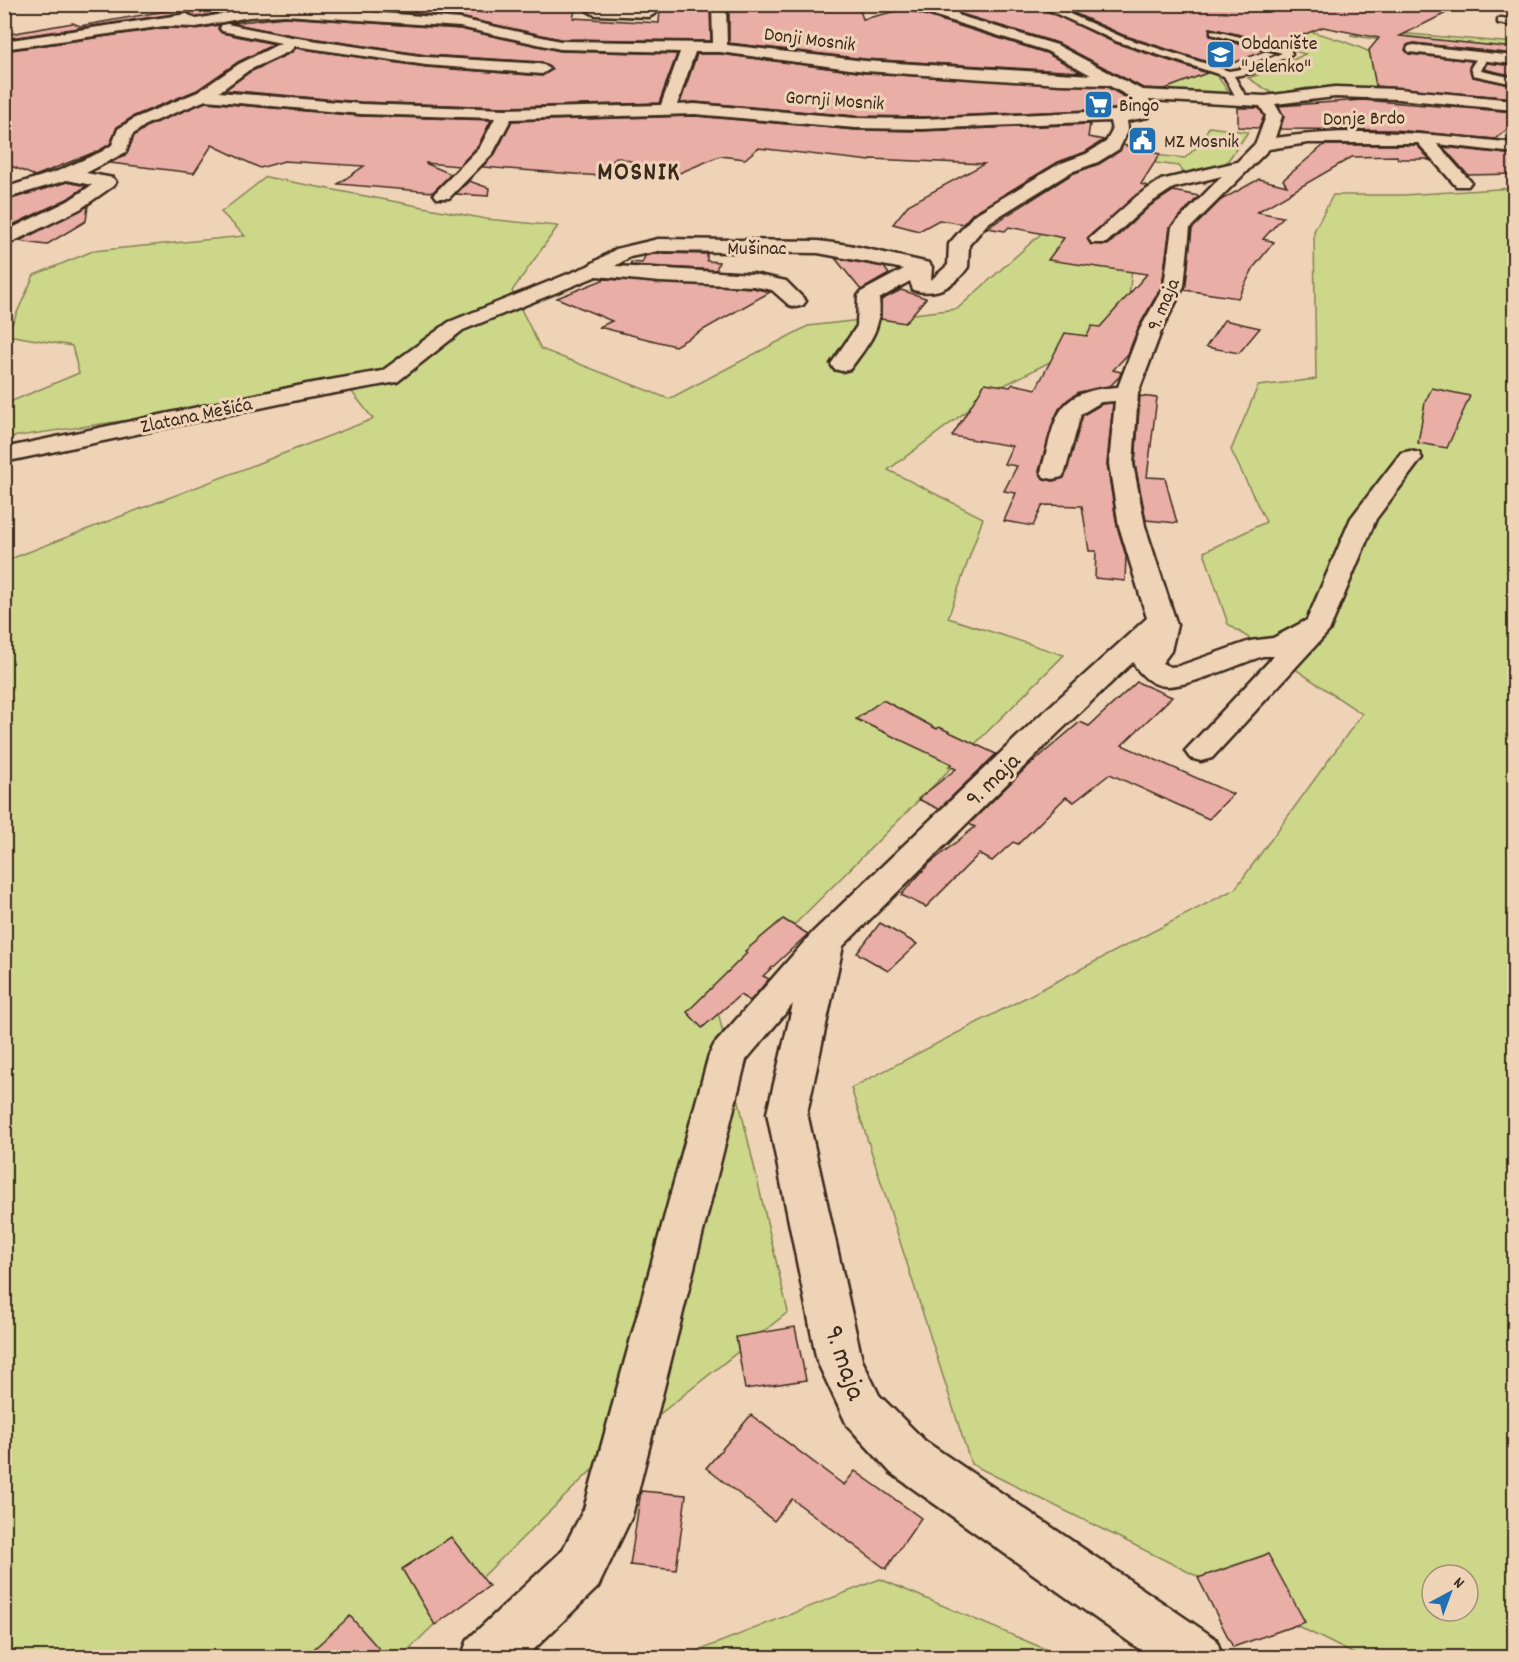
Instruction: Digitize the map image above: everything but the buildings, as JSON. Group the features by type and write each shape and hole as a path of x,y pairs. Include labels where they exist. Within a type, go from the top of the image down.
{"street":[{"path":"4,45 166,22 248,4"},
{"path":"601,4 595,11 649,13"},
{"path":"719,4 720,48"},
{"path":"904,4 1052,48 1078,60 1139,95 1254,100 1335,92 1398,94 1515,105"},
{"name":"Donji Mosnik","path":"166,22 196,22 249,13 285,12 460,23 560,45 720,48 865,66 1060,79 1111,80"},
{"path":"196,22 291,41 426,61 542,69"},
{"path":"426,61 505,32"},
{"path":"4,194 68,175 98,163 120,148 124,134 141,121 204,95 244,67 285,48 291,41"},
{"path":"668,108 689,47"},
{"path":"1414,49 1515,60"},
{"path":"292,103 319,87"},
{"name":"Gornji Mosnik","path":"204,95 361,109 505,114 668,108 855,123 922,124 980,120 1118,118 1142,114 1144,110 1139,95"},
{"name":"9. maja","path":"1254,100 1274,116 1254,155 1181,227 1174,286 1152,329 1127,393 1120,464 1132,526 1162,620 1163,629 1157,651 1146,660 1151,669 1166,677 1186,673 1260,647 1279,647 1319,625"},
{"path":"443,194 487,149 505,114"},
{"path":"922,267 920,286 933,287 958,267 959,244 981,219 1065,168 1092,159 1113,145 1120,130 1118,118"},
{"name":"Donje Brdo","path":"1254,155 1308,138 1430,138 1515,148"},
{"name":"Donje Brdo","path":"1426,142 1462,182"},
{"name":"Donje Brdo","path":"1312,153 1342,145 1464,142"},
{"path":"1098,239 1143,200 1167,184 1254,155"},
{"path":"4,240 74,205 107,182 68,175"},
{"name":"Mušinac","path":"389,377 456,326 595,270 622,253 658,245 818,247 849,251 922,267"},
{"path":"842,364 869,329 871,311 868,296 922,267"},
{"name":"Mušinac","path":"595,270 660,276 753,280 779,285 796,301"},
{"name":"Zlatana Mešića","path":"4,455 227,407 389,377"},
{"path":"1053,472 1070,413 1076,405 1096,395 1127,393"},
{"path":"1201,751 1319,625 1364,518 1410,458"},
{"name":"9. maja","path":"487,1658 580,1569 607,1516 728,1055 826,941 1047,726 1162,620"},
{"name":"9. maja","path":"826,941 787,1113 840,1361 863,1410 908,1456 1197,1658"}],"lane":[{"path":"944,4 958,19"},
{"path":"1039,4 1119,39 1228,74 1249,71 1287,54 1287,51 1215,32"},
{"path":"1501,21 1515,23"},
{"path":"1482,57 1476,67 1476,73 1515,81"},
{"path":"1228,74 1254,100"}],"green space":[{"path":"964,5 1032,5 1136,50 1216,74 1230,94 1150,90 1079,51 984,22"},
{"path":"1216,13 1296,28 1336,39 1374,54 1514,97 1514,103 1307,88 1273,94 1248,78 1273,70 1305,54 1181,21"},
{"path":"1409,34 1514,43 1514,48 1460,43 1458,50 1442,49 1444,42 1379,40 1350,35"},
{"path":"1209,127 1248,132 1227,162 1205,184 1187,178 1179,166 1132,160 1140,154 1185,158 1199,145"},
{"path":"266,177 486,219 558,226 512,291 541,349 669,399 808,326 957,309 1053,223 1132,269 1126,323 995,390 888,470 983,518 948,618 1064,655 716,1003 788,1312 602,1460 401,1657 5,1658 5,561 373,419 349,388 5,438 5,404 79,373 72,346 7,335 34,275 93,251 245,236 221,212"},
{"path":"1514,188 1514,1657 1360,1657 971,1464 851,1088 1235,889 1362,714 1228,624 1204,552 1266,522 1231,450 1258,386 1316,379 1314,231 1333,195 1403,195"},
{"path":"880,1579 1064,1657 682,1657"}],"place":[{"name":"Obdanište \"Jelenko\"","path":"1220,54"},
{"name":"Bingo","path":"1098,104"},
{"name":"MZ Mosnik","path":"1143,140"}],"district":[{"name":"MOSNIK","path":"639,170"}]}
